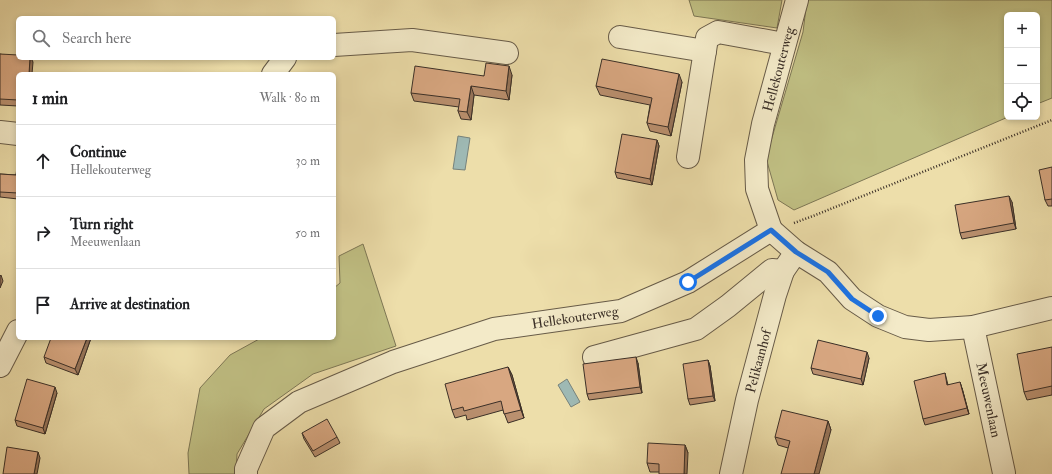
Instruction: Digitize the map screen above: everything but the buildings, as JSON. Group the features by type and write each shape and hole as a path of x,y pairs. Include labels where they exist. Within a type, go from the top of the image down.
{"street":[{"name":"Hellekouterweg","path":"246,474 246,469 264,428 299,402 393,362 494,329 621,311 688,282 771,230 757,189 756,160 763,124 784,44 798,0"},
{"path":"688,157 708,38 718,32 784,44"},
{"path":"620,37 705,51"},
{"path":"336,45 412,40 507,53"},
{"path":"274,72 284,60"},
{"path":"0,132 16,134"},
{"path":"771,230 796,252 828,272 852,299 878,316 905,327 929,330 973,327 1052,308"},
{"name":"Pelikaanhof","path":"730,474 747,400 775,295 783,271 796,252"},
{"path":"594,357 696,329 728,306 772,270 783,271"},
{"name":"Meeuwenlaan","path":"973,327 1004,473"},
{"path":"0,366 16,335"}],"path":[{"path":"771,230 814,216 1052,120"}],"shaded area":[{"path":"689,0 782,0 777,28 694,16"},
{"path":"807,0 1052,0 1052,98 1040,103 1040,12 1004,12 1004,119 794,210 778,200 766,158 803,32"},
{"path":"363,244 396,346 313,374 264,409 237,454 236,474 189,474 188,453 200,388 230,355 257,340 336,340 336,286 340,283 339,256"}],"water":[{"path":"458,136 470,138 465,170 453,169"},
{"path":"567,379 580,402 571,407 558,385"}],"route":[{"path":"688,282 771,230 796,252 828,272 852,299 878,316"}]}
